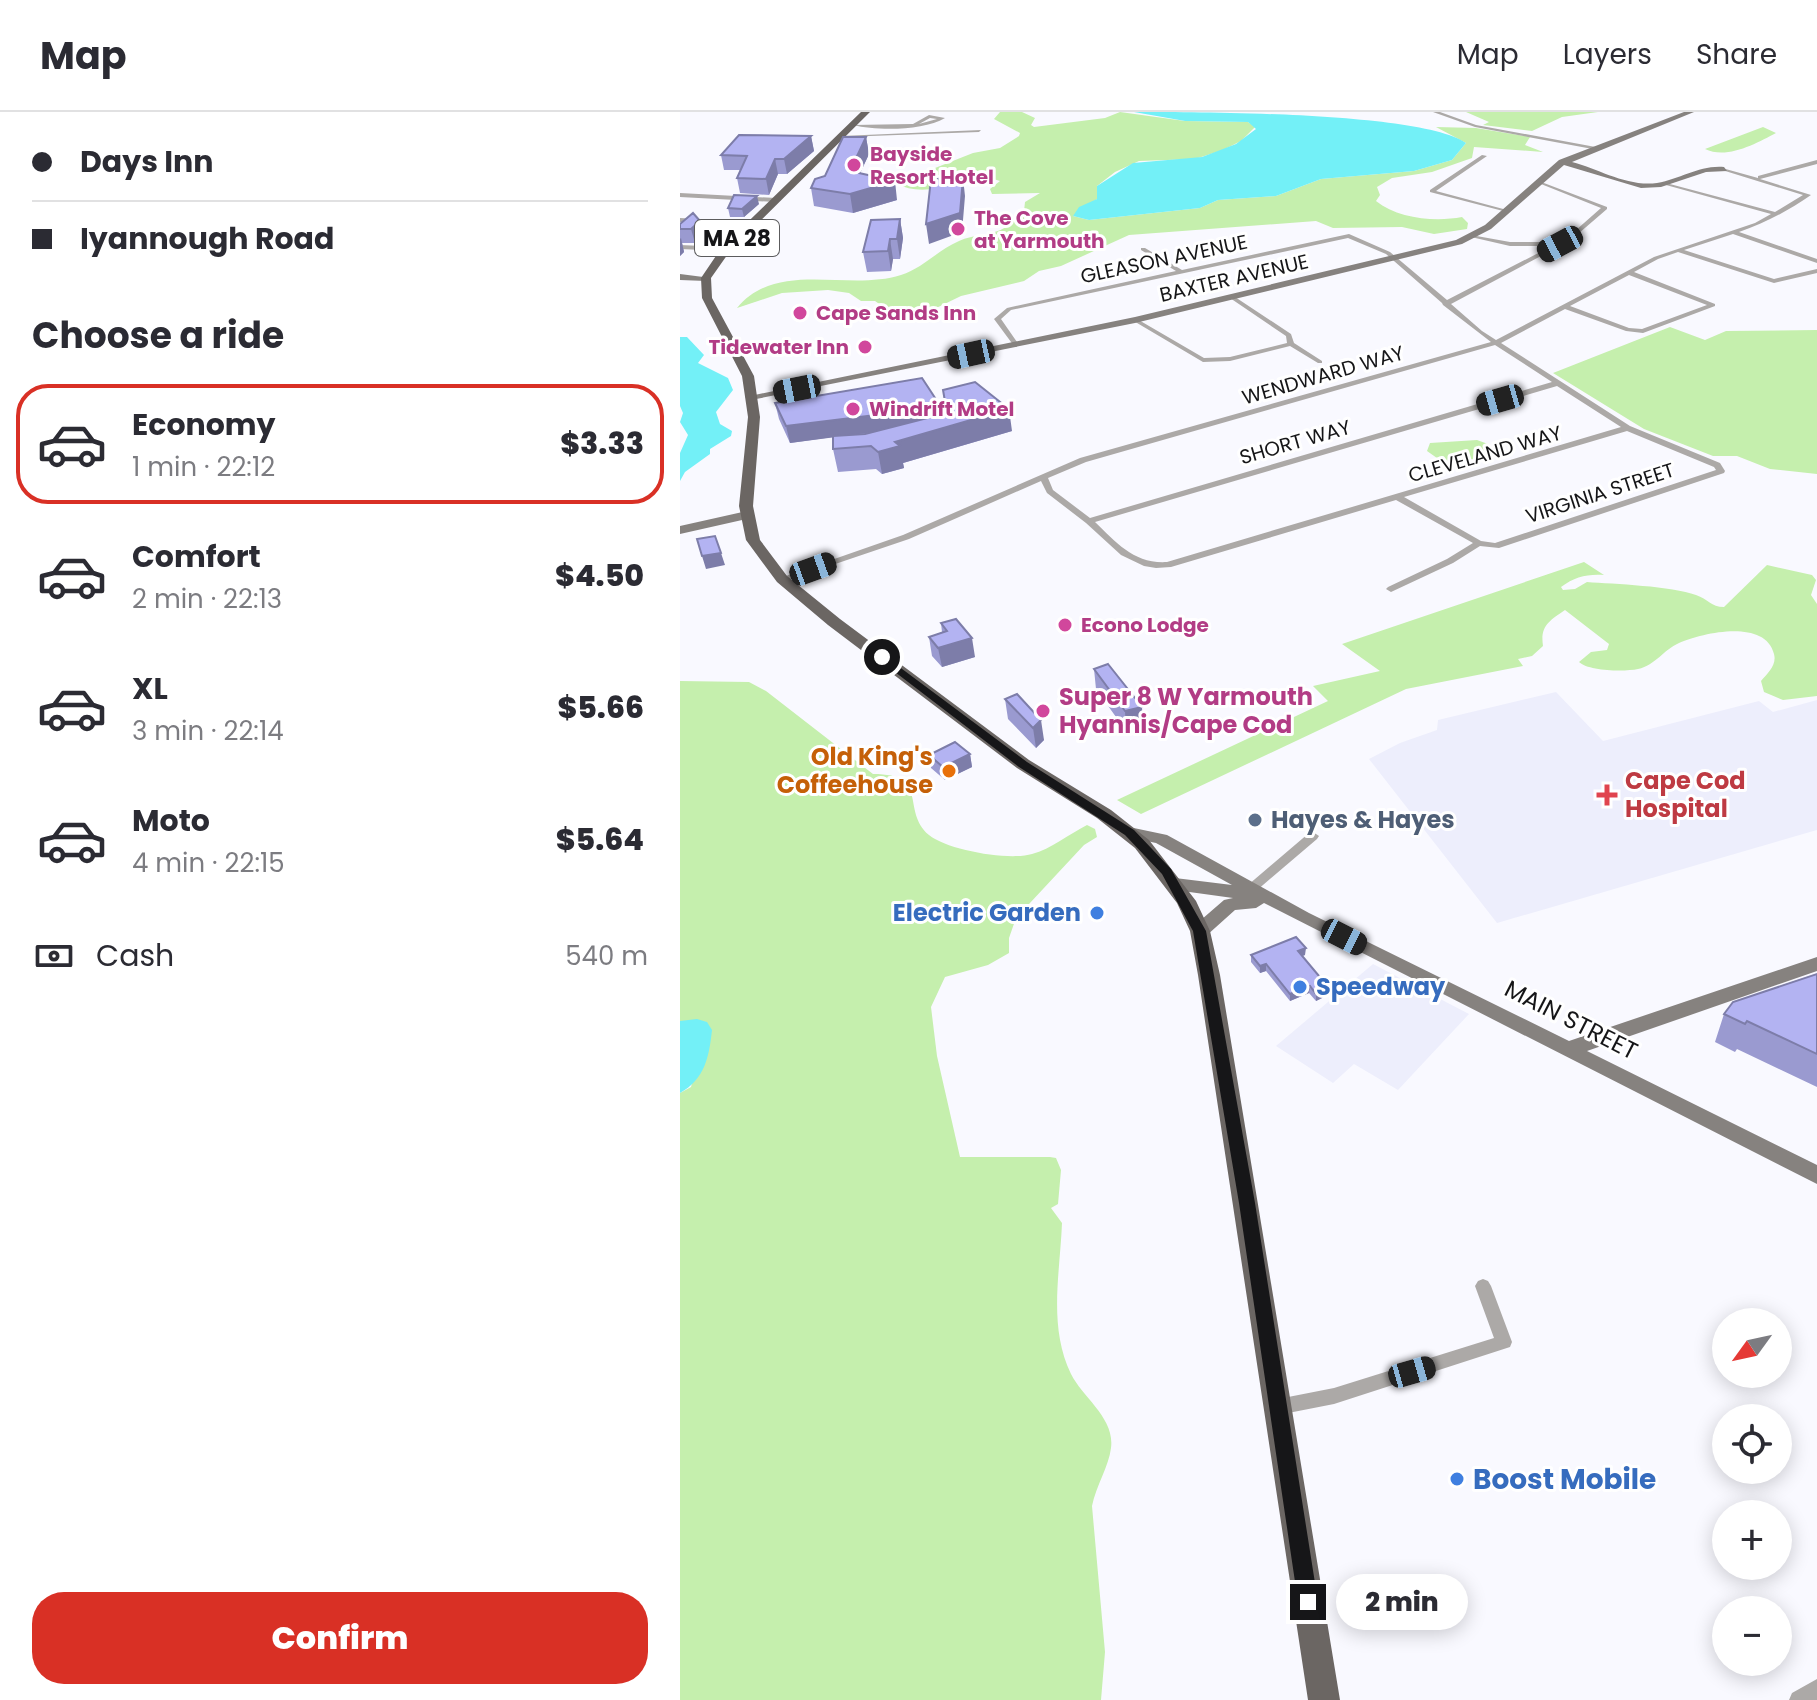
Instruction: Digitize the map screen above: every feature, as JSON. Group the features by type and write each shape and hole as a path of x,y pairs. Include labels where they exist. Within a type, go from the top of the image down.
{"main road":[{"name":"MA 28","path":"706,278 726,249 866,112"},
{"name":"MAIN STREET","path":"706,278 707,298 748,376 754,426 747,515 758,548 782,579 1023,764 1129,832 1175,884"},
{"name":"MA 28","path":"1175,884 1200,931 1324,1700"}],"street":[{"path":"1435,112 1475,126 1598,148"},
{"name":"BAXTER AVENUE","path":"751,397 1135,320 1394,259 1473,236 1562,162 1690,112"},
{"path":"855,125 915,124 943,118 931,116 915,124"},
{"path":"843,136 979,131"},
{"path":"1484,156 1432,191 1505,211"},
{"path":"1562,162 1643,186 1668,184 1711,168 1757,177 1817,162"},
{"name":"WENDWARD WAY","path":"782,579 906,537 1043,476 1131,446 1495,343 1628,272 1677,250 1777,214 1808,193 1757,177"},
{"path":"1445,304 1560,244 1605,208 1538,181"},
{"path":"1668,184 1777,214"},
{"path":"680,195 776,200"},
{"path":"680,220 752,224"},
{"path":"1733,232 1817,261"},
{"name":"CLEVELAND WAY","path":"1335,236 1354,237 1394,259 1495,343 1627,428"},
{"name":"GLEASON AVENUE","path":"1016,345 999,324 1000,314 1335,236"},
{"path":"1473,236 1510,244 1560,244"},
{"path":"680,247 726,249"},
{"path":"1143,249 1180,271"},
{"path":"1677,250 1774,281 1817,271"},
{"path":"1566,307 1628,330 1643,331 1713,305 1628,272"},
{"path":"680,277 706,278"},
{"path":"1232,297 1289,335 1293,339 1291,344"},
{"path":"1135,320 1203,360 1230,359 1291,344 1320,362"},
{"name":"SHORT WAY","path":"1089,521 1558,383"},
{"name":"CLEVELAND WAY","path":"1089,521 1135,562 1157,567 1627,428"},
{"name":"VIRGINIA STREET","path":"1479,543 1499,545 1721,471 1717,465 1627,428"},
{"path":"1043,476 1050,491 1089,521"},
{"path":"1018,487 1050,491"},
{"path":"1391,589 1450,561 1479,543 1397,497"},
{"path":"680,530 747,515"},
{"name":"MAIN STREET","path":"1129,832 1161,839 1256,895 1817,1175"},
{"path":"1200,931 1230,904 1256,895 1313,836"},
{"name":"MAIN STREET","path":"1175,884 1256,895"},
{"path":"1569,1049 1817,964"},
{"path":"1278,1407 1334,1396 1504,1342 1483,1286"},
{"path":"1799,1700 1817,1689"}],"shaded area":[{"name":"Cape Cod Hospital","path":"1556,692 1603,741 1759,701 1773,712 1817,700 1817,830 1497,923 1369,759 1400,743 1437,730 1438,720"},
{"path":"1373,964 1469,1014 1398,1090 1354,1064 1333,1083 1276,1046"}],"green space":[{"path":"1000,112 1022,112 1035,118 1031,125 1034,127 1105,118 1120,112 1185,121 1248,122 1255,127 1241,141 1195,159 1139,161 1115,172 1097,186 1097,199 1073,216 1089,220 1200,208 1218,200 1276,196 1321,179 1414,171 1452,160 1466,143 1436,127 1476,128 1530,137 1525,145 1543,152 1474,147 1472,158 1432,172 1392,178 1377,187 1380,195 1376,201 1395,212 1429,219 1462,217 1468,223 1467,229 1434,234 1402,227 1333,228 1316,221 1129,235 1061,266 1039,271 1024,281 961,296 928,312 888,310 875,301 861,301 849,293 828,290 782,293 737,308 753,293 772,285 792,281 880,279 901,275 959,241 995,232 1009,225 1024,211 1025,202 1040,193 992,194 990,189 1000,181 964,170 933,176 951,185 938,188 923,190 897,183 973,153 1000,148 1019,136 1020,133 994,119"},
{"path":"1466,112 1598,112 1562,117 1532,131 1483,125 1489,122"},
{"path":"1763,127 1776,133 1732,151 1723,153 1705,149"},
{"path":"1670,327 1705,340 1726,331 1817,330 1817,474 1770,469 1737,456 1713,456 1644,429 1553,373"},
{"path":"1477,440 1488,444 1490,451 1474,459 1444,463 1427,451 1430,443"},
{"path":"1584,562 1604,575 1576,579 1561,587 1563,590 1575,589 1587,582 1658,587 1696,595 1724,607 1767,565 1812,575 1816,580 1811,595 1817,604 1817,696 1783,700 1764,692 1761,681 1773,665 1774,654 1768,643 1746,632 1732,631 1689,639 1638,669 1598,669 1584,665 1579,662 1591,652 1607,650 1609,644 1565,610 1547,625 1543,633 1543,646 1532,656 1518,659 1523,666 1406,689 1141,814 1117,800 1328,701 1313,686 1380,671 1342,644"},
{"path":"680,681 749,682 766,691 873,774 902,780 909,787 921,825 929,835 949,845 994,855 1022,856 1046,849 1087,825 1095,829 1097,837 1084,845 1016,918 1009,938 1009,953 988,965 945,977 931,1007 937,1056 960,1157 1050,1157 1056,1158 1061,1170 1058,1204 1051,1208 1062,1223 1057,1300 1060,1337 1071,1374 1103,1418 1111,1437 1110,1455 1092,1506 1105,1652 1101,1700 680,1700 680,1093 691,1087 707,1022 680,1021"}],"water":[{"path":"1134,112 1359,120 1405,125 1442,133 1466,143 1452,160 1414,171 1321,179 1276,196 1218,200 1200,208 1089,220 1073,216 1079,207 1097,199 1097,186 1133,163 1202,157 1236,144 1256,129 1248,122 1185,121"},
{"path":"680,337 687,337 704,355 698,363 728,378 733,390 716,412 720,424 732,431 731,436 710,449 710,454 685,472 680,481 680,453 688,435 680,422 683,413 680,406"},
{"path":"697,1019 707,1022 712,1030 709,1049 700,1074 680,1093 680,1021"}],"building":[{"path":"739,135 811,136 784,159 775,159 766,179 737,178 747,156 721,155"},
{"path":"843,137 866,137 850,171 895,181 850,194 811,188 815,179 825,176"},
{"path":"963,178 960,213 926,224 931,179"},
{"path":"734,195 757,196 742,209 728,208"},
{"path":"693,213 700,221 691,229 680,229 680,224"},
{"path":"900,219 897,239 890,239 888,251 863,252 871,220"},
{"path":"922,378 941,407 786,426 775,403"},
{"path":"975,382 1009,409 895,442 900,446 878,452 871,446 833,449 833,436 865,434 947,413 943,390"},
{"path":"715,536 721,553 702,556 697,539"},
{"path":"956,619 972,638 938,648 929,637 947,631 941,623"},
{"path":"1108,664 1142,707 1125,711 1094,669"},
{"path":"1017,694 1041,720 1033,728 1005,699"},
{"path":"955,742 970,754 943,767 929,755"},
{"path":"1296,937 1306,948 1298,951 1329,988 1316,994 1310,986 1290,994 1266,964 1260,966 1251,955"},
{"path":"1817,974 1817,1054 1747,1021 1745,1024 1724,1014 1733,1002"}],"place":[{"name":"Bayside Resort Hotel","path":"854,165"},
{"name":"The Cove at Yarmouth","path":"958,229"},
{"name":"Cape Sands Inn","path":"800,313"},
{"name":"Tidewater Inn","path":"865,347"},
{"name":"Windrift Motel","path":"853,409"},
{"name":"Econo Lodge","path":"1065,625"},
{"name":"Super 8 W Yarmouth Hyannis/Cape Cod","path":"1043,711"},
{"name":"Old King's Coffeehouse","path":"949,771"},
{"name":"Cape Cod Hospital","path":"1607,795"},
{"name":"Hayes & Hayes","path":"1255,820"},
{"name":"Electric Garden","path":"1097,913"},
{"name":"Speedway","path":"1300,987"},
{"name":"Boost Mobile","path":"1457,1479"}],"route":[{"path":"882,657 1023,764 1129,832 1167,872 1186,901 1200,931 1247,1203 1308,1602"}]}
